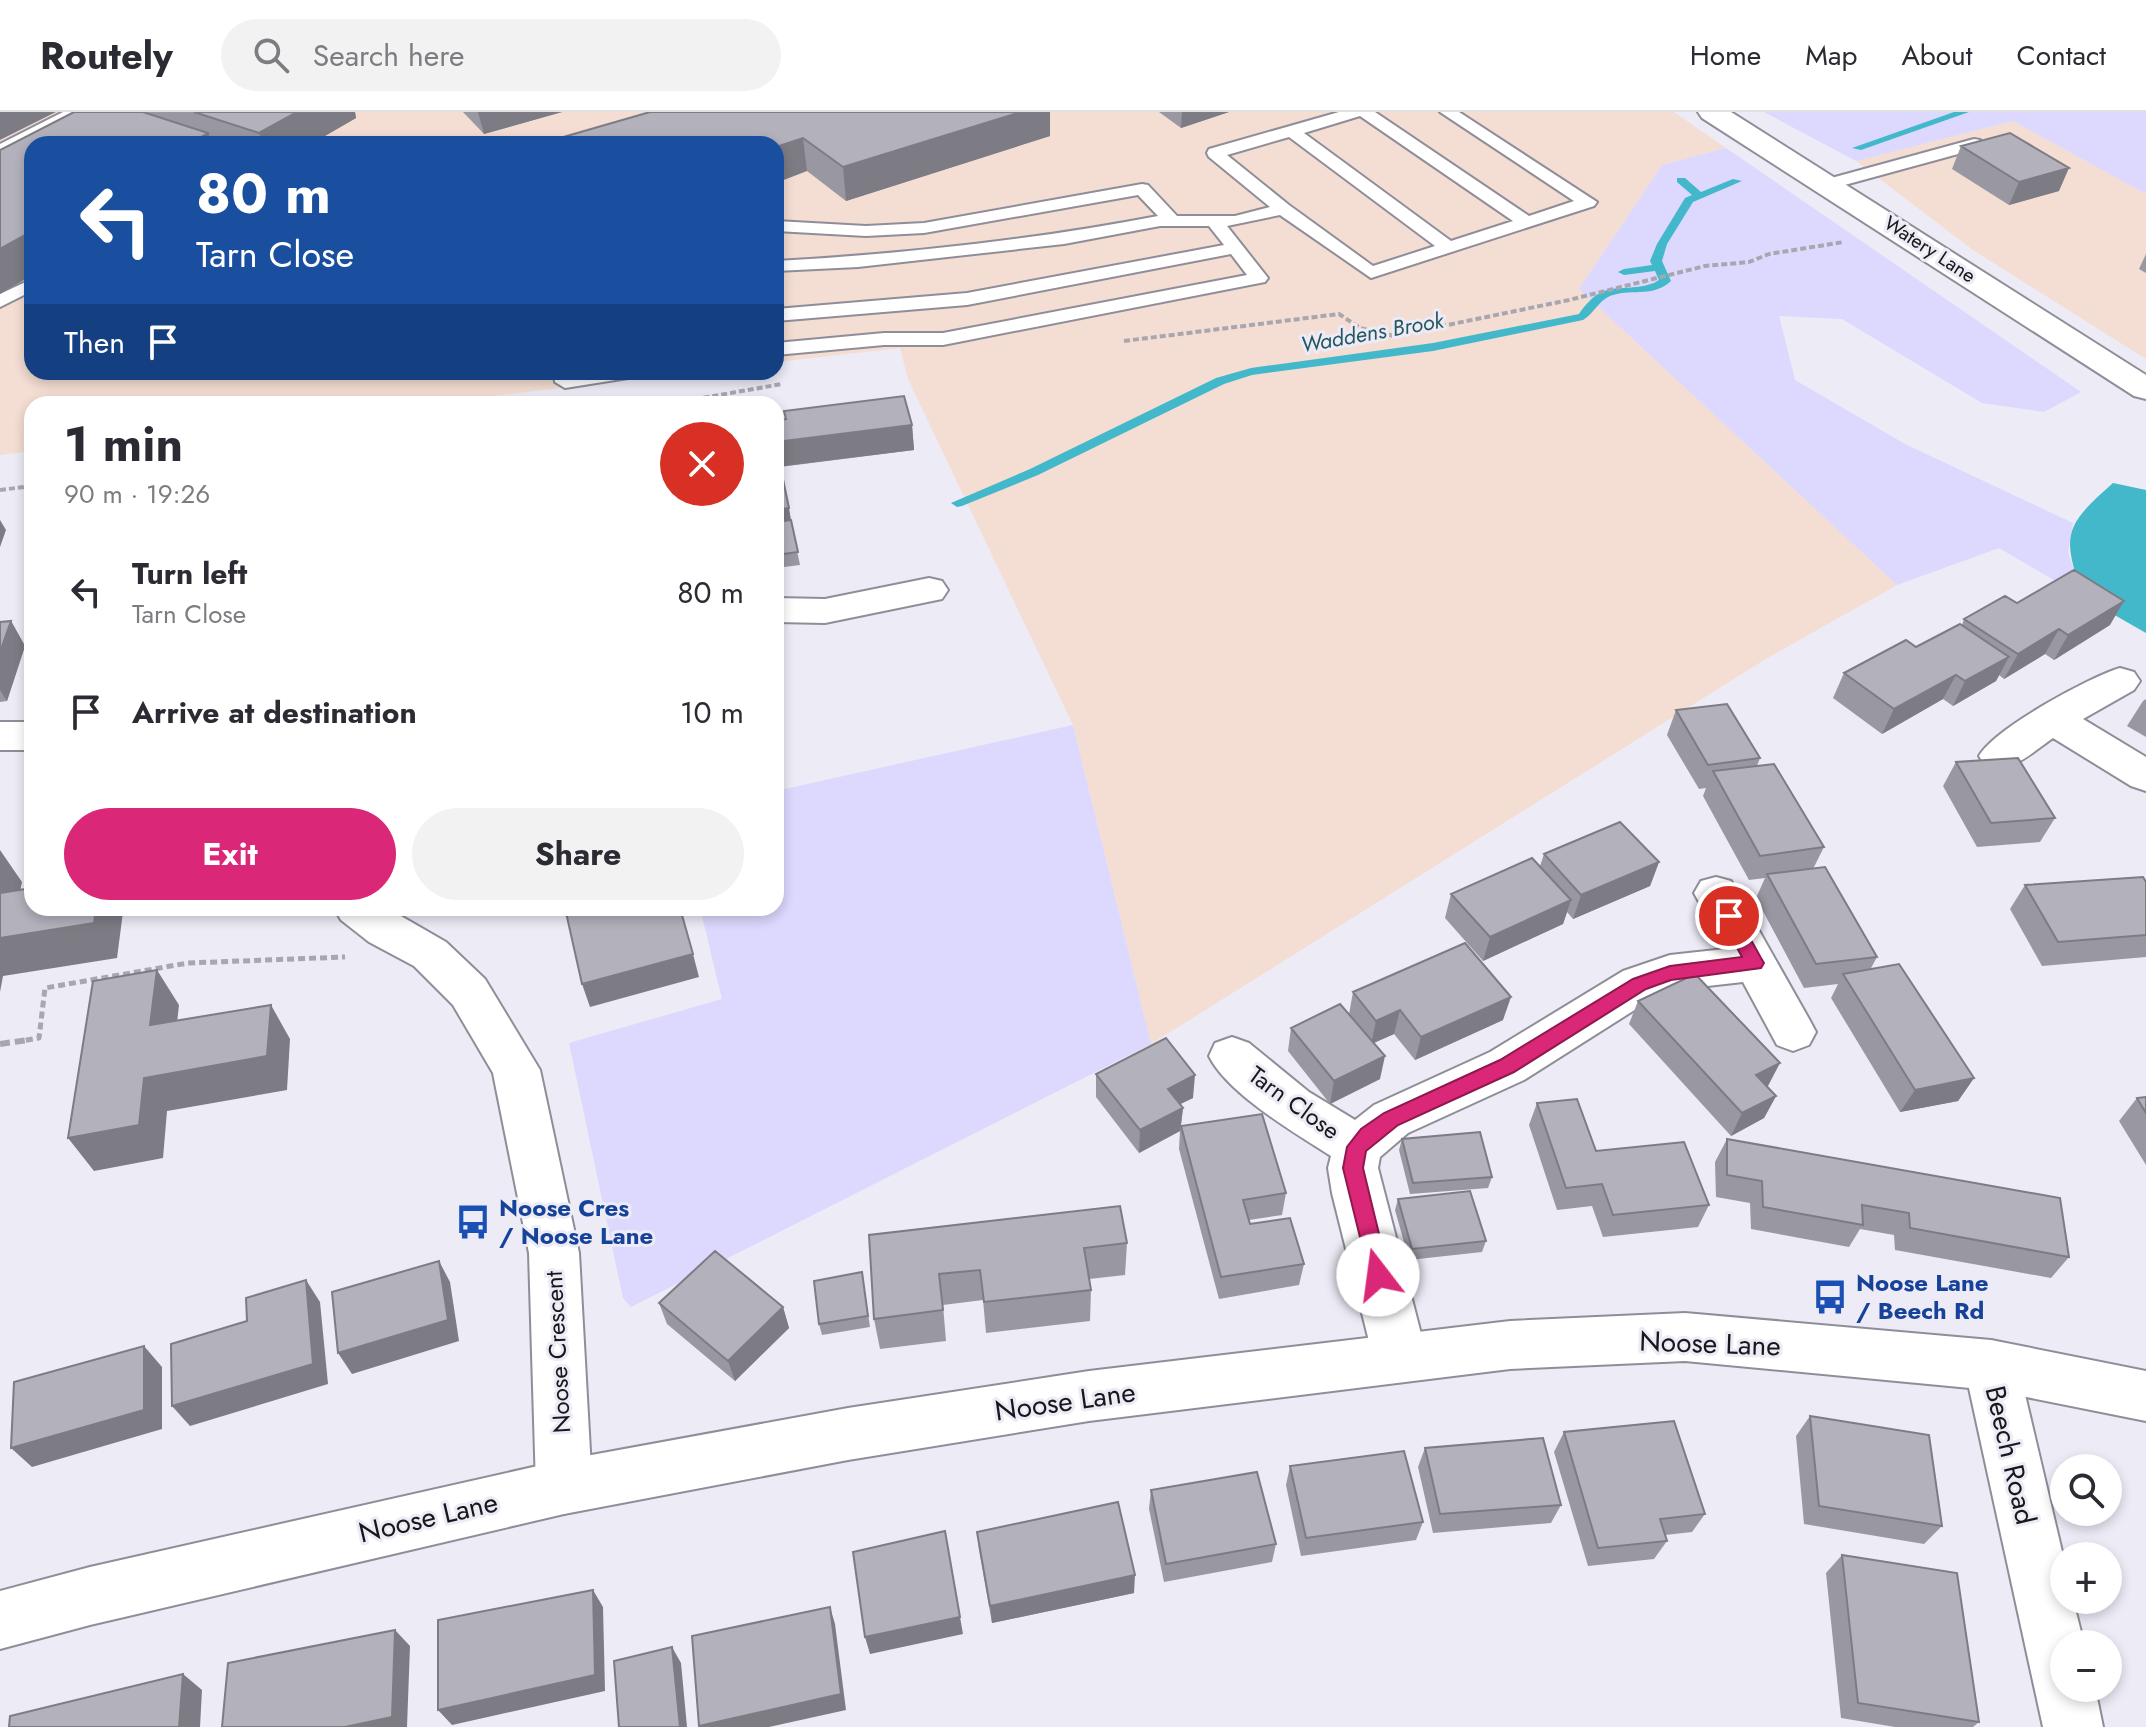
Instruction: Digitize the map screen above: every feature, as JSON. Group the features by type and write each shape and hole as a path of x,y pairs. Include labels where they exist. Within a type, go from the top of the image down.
{"street":[{"name":"Watery Lane","path":"1712,112 1830,184 2146,389"},
{"path":"784,610 825,611 929,590"},
{"path":"1999,756 2052,719 2120,681"},
{"path":"2052,719 2146,776"},
{"path":"0,736 24,736"},
{"path":"1716,893 1793,1032"},
{"name":"Noose Crescent","path":"386,916 469,992 516,1070 554,1253 564,1487"},
{"name":"Tarn Close","path":"1400,1357 1357,1193 1353,1168 1357,1147 1391,1119 1507,1066 1639,984 1670,973 1755,963"},
{"name":"Tarn Close","path":"1232,1056 1292,1106 1357,1147"},
{"name":"Noose Lane","path":"0,1620 149,1582 564,1487 848,1434 1089,1396 1510,1345 1685,1337 1991,1365 2146,1396"},
{"name":"Beech Road","path":"1991,1365 2051,1630"},
{"name":"Beech Road","path":"2067,1702 2073,1727"}],"lane":[{"path":"28,136 76,112"},
{"path":"1357,112 1215,153 1283,209 1371,273 1588,202 1448,112"},
{"path":"1364,112 1527,222"},
{"path":"1291,131 1449,248"},
{"path":"0,150 24,138"},
{"path":"1830,184 1974,144"},
{"path":"784,226 866,231 924,228 1142,189 1172,221"},
{"path":"784,266 858,262 1064,239 1172,221 1235,221 1283,209"},
{"path":"784,348 884,339 943,339 1259,278 1215,222"},
{"path":"784,314 967,299 1236,248"},
{"path":"0,301 24,288"}],"path":[{"path":"1120,341 1339,314 1360,328 1394,336 1569,300 1666,275 1847,242"},
{"path":"0,490 24,487"},
{"path":"0,1044 39,1038 45,988 188,963 430,954"}],"shaded area":[{"path":"0,112 1674,112 1726,148 1662,165 1579,289 1897,585 1764,660 1151,1044 1073,725 908,379 900,348 784,361 784,136 24,136 24,380 626,380 493,396 24,396 24,452 0,455"},
{"path":"1764,112 2146,112 2146,194 2013,121 1856,161"},
{"path":"2013,121 2146,194 2146,359 1973,250 1856,161"},
{"path":"1726,148 2081,392 2044,412 1982,403 1842,319 1779,316 1795,380 1905,444 2073,523 2068,552 2083,597 1999,548 1897,585 1579,289 1662,165"},
{"path":"1073,725 1151,1044 631,1307 623,1298 569,1043 722,999 702,916 784,916 784,789"}],"water":[{"path":"2113,483 2146,490 2146,633 2083,597 2072,559 2071,533 2076,522"}],"building":[{"path":"74,112 143,112 208,133 203,136 27,136"},
{"path":"194,112 297,112 259,133"},
{"path":"650,112 1021,112 843,167 803,138 784,144 784,136 567,136"},
{"path":"2010,133 2069,168 2019,182 1961,146"},
{"path":"24,138 24,236 0,249 0,150"},
{"path":"904,396 912,425 784,441 784,411"},
{"path":"784,484 789,508 784,509"},
{"path":"791,520 798,552 784,554 784,521"},
{"path":"2074,570 2124,601 2068,635 2059,629 2018,654 1964,619 2005,596 2017,603"},
{"path":"11,621 0,652 0,622"},
{"path":"1960,624 2009,657 1965,681 1956,675 1894,709 1844,673 1906,640 1916,647"},
{"path":"1727,704 1760,758 1708,765 1676,710"},
{"path":"2018,758 2055,818 1991,823 1956,762"},
{"path":"1774,764 1824,847 1760,856 1713,771"},
{"path":"1620,822 1659,862 1581,895 1544,854"},
{"path":"1532,858 1571,900 1490,937 1451,894"},
{"path":"1825,867 1877,957 1816,964 1767,874"},
{"path":"2143,877 2146,882 2146,935 2058,942 2025,885"},
{"path":"24,889 24,916 95,916 94,923 0,938 0,893"},
{"path":"567,916 682,916 693,954 582,984"},
{"path":"1465,943 1511,997 1421,1037 1400,1010 1376,1021 1353,992"},
{"path":"1899,964 1974,1078 1915,1090 1843,974"},
{"path":"157,970 150,1025 271,1005 267,1056 144,1078 139,1125 68,1138 93,981"},
{"path":"1695,974 1780,1063 1756,1075 1776,1096 1742,1113 1638,1001"},
{"path":"1340,1004 1385,1056 1334,1081 1291,1028"},
{"path":"1166,1038 1195,1075 1168,1089 1183,1108 1140,1130 1096,1074"},
{"path":"2146,1097 2146,1113 2137,1098"},
{"path":"1577,1099 1596,1151 1684,1142 1709,1205 1613,1215 1602,1184 1566,1188 1537,1103"},
{"path":"1262,1114 1286,1193 1243,1200 1250,1224 1290,1218 1304,1264 1221,1277 1181,1126"},
{"path":"1480,1132 1492,1177 1413,1183 1402,1139"},
{"path":"1727,1139 2060,1198 2069,1257 1910,1228 1909,1213 1862,1205 1863,1225 1763,1207 1762,1181 1727,1175"},
{"path":"1470,1191 1486,1241 1412,1249 1398,1199"},
{"path":"1120,1206 1127,1243 1084,1248 1091,1290 984,1302 980,1270 939,1274 943,1310 874,1319 869,1235"},
{"path":"715,1251 783,1307 728,1361 659,1303"},
{"path":"439,1261 448,1320 338,1353 332,1292"},
{"path":"862,1272 868,1316 819,1324 814,1281"},
{"path":"306,1280 313,1364 172,1406 171,1344 247,1321 246,1298"},
{"path":"144,1346 144,1410 11,1448 14,1382"},
{"path":"1810,1416 1929,1435 1942,1526 1819,1506"},
{"path":"1674,1421 1705,1514 1660,1519 1667,1541 1598,1548 1564,1432"},
{"path":"1543,1438 1561,1505 1440,1514 1425,1448"},
{"path":"1404,1451 1423,1522 1306,1538 1290,1466"},
{"path":"1257,1472 1276,1544 1166,1564 1151,1490"},
{"path":"1118,1502 1135,1575 990,1606 977,1532"},
{"path":"945,1531 960,1617 865,1637 853,1552"},
{"path":"1842,1555 1957,1573 1979,1722 1858,1703"},
{"path":"593,1590 595,1675 438,1710 438,1620"},
{"path":"830,1607 841,1694 699,1726 692,1636"},
{"path":"395,1630 392,1717 345,1727 222,1727 228,1663"},
{"path":"672,1647 680,1727 619,1727 614,1661"},
{"path":"183,1674 179,1727 9,1727 10,1716"}],"waterway":[{"name":"Waddens Brook","path":"1857,148 1964,112"},
{"path":"1681,180 1700,196"},
{"name":"Waddens Brook","path":"1700,196 1737,181"},
{"name":"Waddens Brook","path":"957,503 1034,472 1220,381 1251,372 1433,347 1583,317 1601,296 1658,286 1665,281 1656,261 1662,244 1689,200 1700,196"},
{"path":"1624,272 1658,267"}],"place":[{"name":"Noose Cres / Noose Lane","path":"473,1222"},
{"name":"Noose Lane / Beech Rd","path":"1830,1297"}],"route":[{"path":"1378,1275 1353,1168 1357,1147 1368,1135 1391,1119 1507,1066 1639,984 1670,973 1755,963 1729,916"}]}
